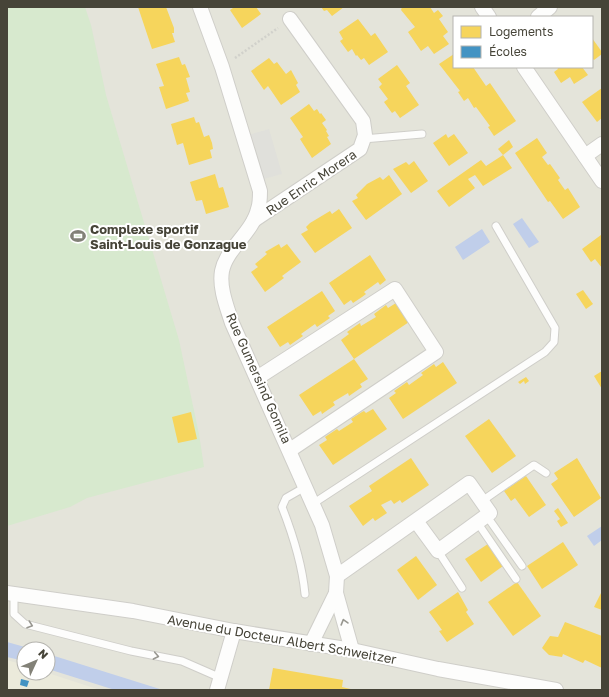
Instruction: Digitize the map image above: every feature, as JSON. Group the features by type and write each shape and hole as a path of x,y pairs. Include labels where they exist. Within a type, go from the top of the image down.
{"street":[{"name":"Rue Gumersind Gomila","path":"200,7 222,67 260,191 258,210 254,220 233,249 222,270 223,293 232,323 314,504 337,576 336,593 352,650"},
{"path":"482,7 488,16"},
{"path":"539,16 550,7"},
{"name":"Rue Enric Morera","path":"254,220 360,149 365,135 363,121 290,19"},
{"path":"525,68 602,180"},
{"path":"585,156 602,144"},
{"path":"257,378 396,289 436,352 290,450"},
{"path":"337,576 469,483 490,513 438,551 416,521"},
{"name":"Rue Gumersind Gomila","path":"311,644 336,593"},
{"name":"Avenue du Docteur Albert Schweitzer","path":"10,594 133,611 234,631 352,650 438,669 556,690"},
{"path":"219,684 234,631"}],"lane":[{"path":"363,139 422,134"},
{"path":"314,504 545,352 554,342 555,328 496,226"},
{"path":"482,502 534,465 546,473"},
{"path":"305,594 303,574 295,543 282,507 286,498 307,486"},
{"path":"482,519 522,566"},
{"path":"482,519 516,579"},
{"path":"438,551 462,588"},
{"path":"10,594 14,614 25,624 131,651 182,661 219,684"}],"path":[{"path":"222,67 290,19"}],"shaded area":[{"path":"7,7 602,7 602,690 7,690"},
{"path":"269,129 282,174 256,181 244,136"},
{"path":"7,660 16,663 16,681 56,681 56,676 100,690 7,690"}],"green space":[{"name":"Complexe sportif Saint-Louis de Gonzague","path":"7,7 85,7 91,25 106,95 179,340 199,434 204,467 87,498 70,507 7,526"}],"water":[{"path":"522,218 539,242 529,248 513,224"},
{"path":"482,229 490,242 463,260 455,247"},
{"path":"602,526 602,540 594,546 587,536"},
{"path":"7,642 16,645 16,659 7,657"},
{"path":"56,657 163,690 115,690 56,672"}],"building: Logements":[{"path":"138,7 166,7 174,28 174,33 172,33 175,42 152,49"},
{"path":"232,7 256,7 261,14 242,28 230,10 233,8"},
{"path":"321,7 344,7 332,16 327,10 324,11"},
{"path":"402,7 430,7 434,13 438,10 443,16 439,19 448,32 443,36 449,44 434,54 428,46 421,51 408,32 415,27 401,10"},
{"path":"358,19 371,36 375,33 388,52 369,65 364,58 361,60 357,55 356,56 352,49 348,52 340,41 343,39 339,32"},
{"path":"593,39 602,52 602,54 594,60"},
{"path":"453,55 453,68 474,68 486,86 490,83 516,121 494,136 488,127 490,126 476,107 474,108 468,98 464,101 458,92 460,91 439,64"},
{"path":"179,57 182,65 185,64 190,77 186,78 190,92 186,93 189,101 166,109 159,87 164,86 156,64"},
{"path":"269,58 274,64 277,62 286,74 291,70 298,83 296,85 300,92 281,105 268,86 264,90 251,71"},
{"path":"397,65 410,83 406,86 419,105 400,118 395,111 392,113 384,102 388,99 379,87 382,84 378,79"},
{"path":"583,68 588,75 574,84 570,77 561,83 554,72 558,69"},
{"path":"602,88 602,118 597,122 582,102"},
{"path":"309,104 314,111 317,109 326,120 322,123 327,130 326,131 329,136 327,137 331,144 312,158 300,139 303,137 290,118"},
{"path":"194,117 196,123 199,122 204,137 209,135 213,149 210,150 212,158 189,165 183,143 177,145 171,124"},
{"path":"446,134 448,138 454,134 468,153 449,166 433,143"},
{"path":"537,138 547,153 542,157 548,165 550,164 560,178 558,180 565,190 568,188 580,207 563,219 550,201 548,202 515,153"},
{"path":"509,140 513,147 503,155 498,149"},
{"path":"503,155 512,168 483,186 475,175 468,179 475,188 449,207 437,191 481,160 486,166"},
{"path":"414,161 428,181 411,193 393,169 406,162 409,165"},
{"path":"215,174 219,188 223,187 229,207 206,214 202,200 196,201 190,182"},
{"path":"389,175 402,194 366,220 352,201 358,198 356,195 367,184 380,177 383,180"},
{"path":"339,209 352,228 315,253 301,234 308,230 306,227 310,223 330,211 332,214"},
{"path":"601,235 602,268 595,259 591,262 582,249"},
{"path":"279,244 281,248 287,244 301,262 282,276 284,278 265,292 251,272 258,267 255,264 267,254 265,252"},
{"path":"370,255 386,280 380,285 378,282 364,292 366,294 353,303 351,300 344,305 329,283"},
{"path":"583,290 593,304 586,309 576,294"},
{"path":"322,291 335,311 328,316 330,318 317,327 315,324 301,334 303,336 290,345 288,342 280,347 267,327"},
{"path":"396,303 409,322 354,359 341,340 349,334 347,332 360,323 361,326 376,317 374,314 386,305 388,308"},
{"path":"354,359 368,379 360,384 362,387 349,396 348,393 333,402 335,405 322,414 321,411 313,416 299,395"},
{"path":"443,362 457,383 403,419 389,398 396,393 394,391 407,382 409,385 423,375 421,373 434,364 436,367"},
{"path":"602,371 602,389 594,376"},
{"path":"526,377 529,381 525,384 524,381 520,384 518,382"},
{"path":"373,409 387,429 333,465 319,445 327,440 325,437 337,429 339,431 353,422 351,419 364,411 366,413"},
{"path":"191,412 197,439 178,443 172,417"},
{"path":"489,419 516,456 492,473 465,436"},
{"path":"411,458 429,485 402,503 400,500 394,504 391,500 381,505 387,513 375,521 373,518 363,526 349,506 372,491 369,486"},
{"path":"577,458 601,498 574,517 551,484 558,479 554,473"},
{"path":"526,476 546,505 529,517 515,498 511,501 504,491"},
{"path":"558,508 568,523 561,527 557,521 560,519 554,511"},
{"path":"563,542 578,565 542,589 527,566"},
{"path":"488,544 503,566 481,582 465,559"},
{"path":"416,556 437,585 418,600 397,570"},
{"path":"517,582 541,616 513,636 488,602"},
{"path":"458,592 468,610 466,612 474,624 447,642 439,631 442,630 429,612"},
{"path":"602,593 602,610 594,607"},
{"path":"565,622 602,636 602,668 585,660 583,663 563,654 562,657 549,655 542,648 550,636 558,637"},
{"path":"273,668 343,680 342,687 355,690 269,690"}],"building: Écoles":[{"path":"21,681 29,681 27,687 20,685"}],"place":[{"name":"Complexe sportif Saint-Louis de Gonzague","path":"78,236"}]}
